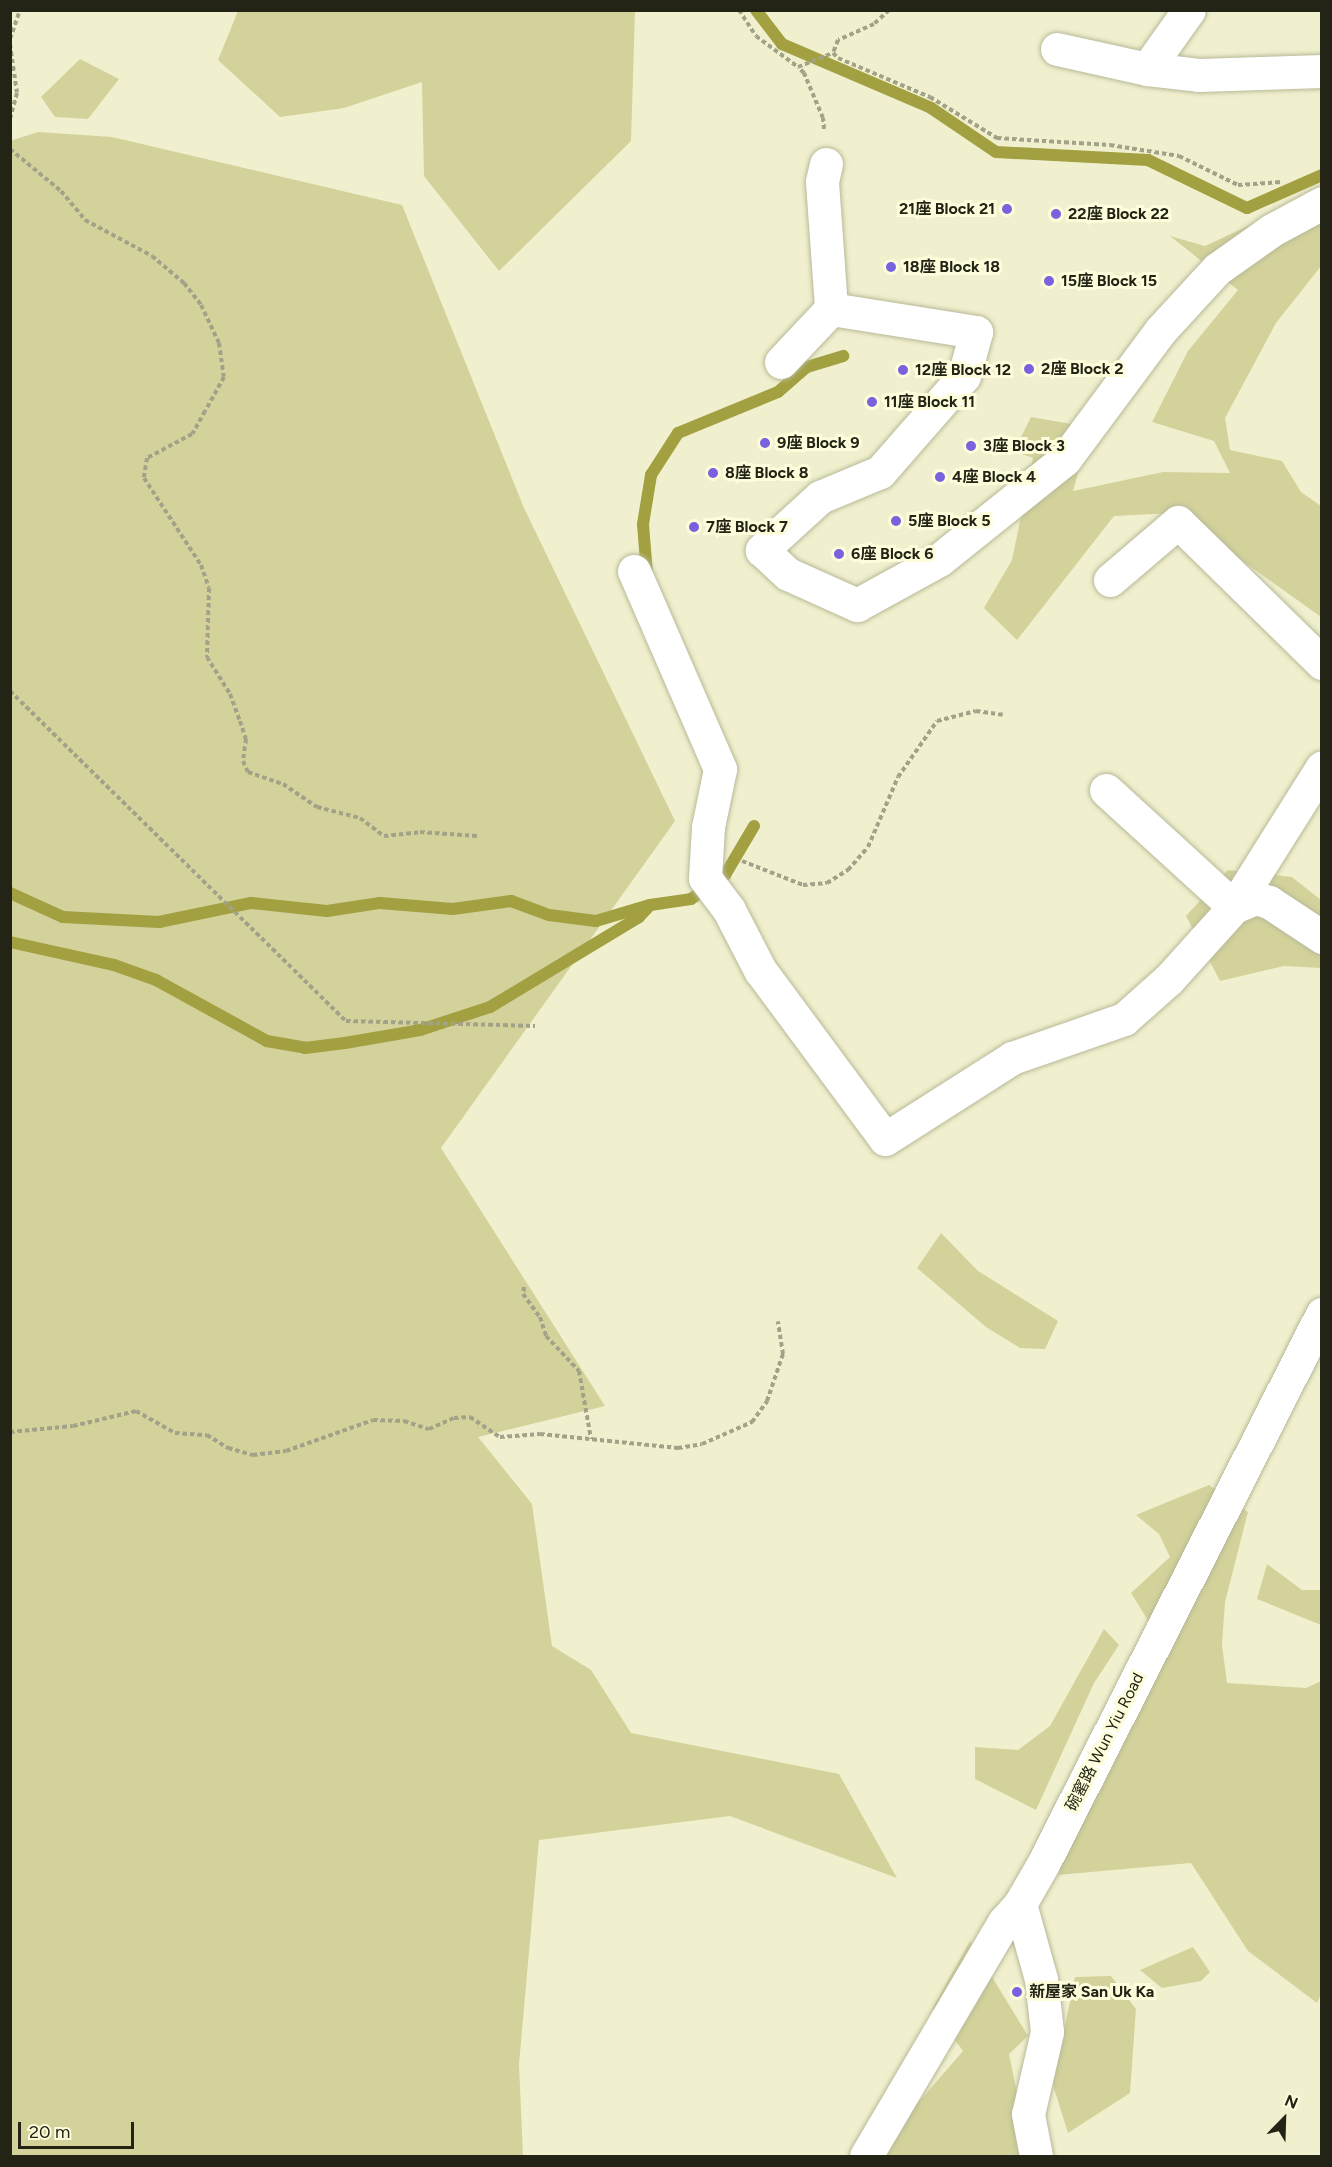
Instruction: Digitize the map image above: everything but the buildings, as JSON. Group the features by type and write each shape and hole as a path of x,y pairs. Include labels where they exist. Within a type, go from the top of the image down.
{"street":[{"path":"1147,69 1189,10"},
{"path":"1057,49 1147,69 1251,76 1322,71"},
{"path":"781,362 831,309 822,182 826,164"},
{"path":"831,309 976,332 964,376 880,472 820,497 762,550 788,574 857,605 939,561 1065,459 1160,331 1217,269 1272,230 1322,203"},
{"path":"1110,580 1178,522 1322,663"},
{"path":"634,571 720,769 708,827 705,878 729,910 760,970 885,1139 1012,1058 1125,1019 1168,979 1234,907 1322,767"},
{"path":"1106,790 1234,907"},
{"path":"1234,907 1255,898 1269,902 1322,937"},
{"name":"碗窰路 Wun Yiu Road","path":"866,2157 1004,1922 1020,1904 1322,1314"},
{"path":"1020,1904 1041,1979 1047,2032 1028,2114 1036,2157"}],"path":[{"path":"10,39 20,10"},
{"path":"739,10 756,36 804,73 824,118 826,164"},
{"path":"798,67 833,53 838,40 874,24 889,10"},
{"path":"10,44 17,93 10,119"},
{"path":"833,53 930,97 997,138 1110,145 1179,156 1238,185 1285,181"},
{"path":"10,91 17,93"},
{"path":"10,149 61,192 85,220 152,256 184,283 201,305 219,343 224,377 206,411 192,434 147,458 144,478 201,565 209,588 207,657 230,694 240,721 246,739 243,761 248,772 283,784 317,807 360,818 384,836 420,832 477,836"},
{"path":"10,691 346,1021 535,1026"},
{"path":"744,862 803,885 827,883 848,870 868,847 898,777 937,721 976,711 1003,715"},
{"path":"524,1287 523,1294 540,1317 546,1336 579,1371 591,1439"},
{"path":"10,1432 73,1426 136,1411 174,1433 207,1435 228,1448 253,1455 286,1451 373,1420 388,1418 429,1429 454,1418 470,1417 500,1437 540,1434 678,1448 740,1431 752,1422 776,1378 783,1345 778,1321"}],"shaded area":[{"path":"238,11 635,11 631,141 499,271 424,176 422,82 344,108 280,117 218,60"},
{"path":"80,59 119,79 88,119 55,117 41,97"},
{"path":"38,132 112,137 402,205 524,508 675,821 441,1148 605,1406 478,1437 532,1504 552,1646 591,1670 631,1733 839,1774 897,1878 730,1816 539,1840 519,2064 523,2156 11,2156 10,141"},
{"path":"1321,192 1321,266 1276,323 1225,418 1230,450 1282,461 1301,492 1321,506 1321,617 1212,539 1191,512 1114,516 1017,640 984,608 1012,560 1033,458 1014,451 1031,417 1077,425 1082,459 1073,491 1163,472 1230,473 1214,441 1152,422 1188,351 1238,290 1170,236 1205,246"},
{"path":"1228,870 1292,877 1321,900 1321,968 1284,966 1220,981 1186,916"},
{"path":"941,1233 978,1271 1058,1321 1045,1349 1020,1348 986,1327 917,1268"},
{"path":"1209,1485 1248,1512 1225,1602 1222,1645 1227,1683 1306,1688 1321,1681 1321,1994 1317,2003 1248,1951 1191,1863 1058,1875 1088,1757 1149,1622 1131,1593 1170,1557 1159,1534 1136,1515"},
{"path":"1267,1564 1302,1590 1321,1590 1321,1625 1257,1599"},
{"path":"1104,1629 1119,1645 1094,1683 1036,1810 975,1779 975,1747 1018,1750 1050,1726"},
{"path":"970,1941 1028,2036 1009,2054 1030,2156 872,2156 963,2051 932,2009"},
{"path":"1193,1947 1210,1972 1201,1981 1162,1988 1140,1970"},
{"path":"1111,1976 1136,2009 1130,2093 1068,2133 1053,2085 1075,1977"}],"waterway":[{"path":"756,10 782,44 931,108 996,152 1148,160 1247,208 1322,175"},
{"path":"647,574 643,524 651,475 678,433 778,392 807,367 843,356"},
{"path":"10,942 114,965 156,980 267,1041 305,1048 345,1043 420,1030 490,1007 639,917 650,905 691,899 725,875 754,826"},
{"path":"10,893 63,917 159,922 251,903 327,911 380,903 453,909 511,901 549,915 596,921 650,905"}],"place":[{"name":"21座 Block 21","path":"1007,209"},
{"name":"22座 Block 22","path":"1056,214"},
{"name":"18座 Block 18","path":"891,267"},
{"name":"15座 Block 15","path":"1049,281"},
{"name":"2座 Block 2","path":"1029,369"},
{"name":"12座 Block 12","path":"903,370"},
{"name":"11座 Block 11","path":"872,402"},
{"name":"9座 Block 9","path":"765,443"},
{"name":"3座 Block 3","path":"971,446"},
{"name":"8座 Block 8","path":"713,473"},
{"name":"4座 Block 4","path":"940,477"},
{"name":"5座 Block 5","path":"896,521"},
{"name":"7座 Block 7","path":"694,527"},
{"name":"6座 Block 6","path":"839,554"},
{"name":"新屋家 San Uk Ka","path":"1017,1992"}]}
